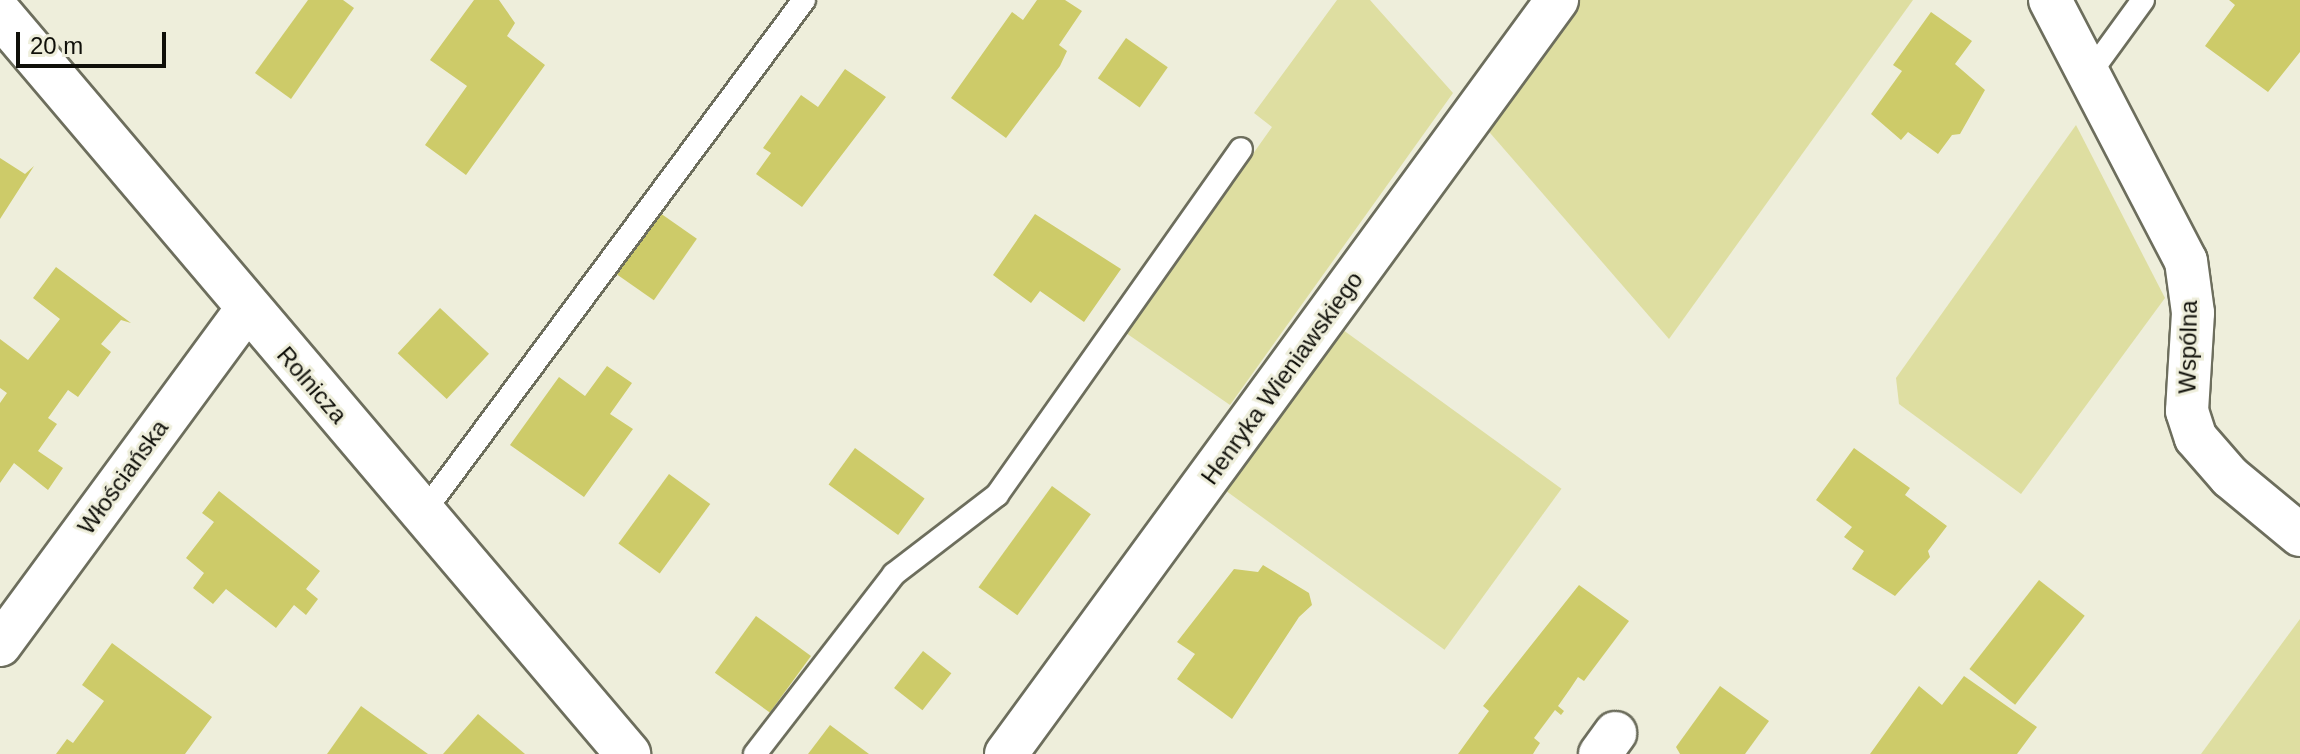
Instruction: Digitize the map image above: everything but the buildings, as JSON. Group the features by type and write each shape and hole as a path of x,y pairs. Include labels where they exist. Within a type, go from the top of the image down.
{"street":[{"name":"Henryka Wieniawskiego","path":"1006,754 1557,0"},
{"name":"Wspólna","path":"2050,0 2186,261 2193,313 2187,411 2196,438 2230,477 2300,535"},
{"name":"Rolnicza","path":"0,14 246,310 628,754"},
{"name":"Włościańska","path":"0,645 246,310"}],"lane":[{"path":"423,513 804,0"},
{"path":"2090,73 2143,0"},
{"path":"755,754 894,574 997,495 1241,149"}],"green space":[{"path":"1337,0 1370,0 1453,93 1230,405 1126,333 1272,127 1254,113"},
{"path":"1574,0 1913,0 1669,339 1484,126"},
{"path":"2076,125 2165,298 2021,494 1899,404 1896,378"},
{"path":"1339,327 1561,489 1445,650 1222,488"},
{"path":"2300,619 2300,754 2201,754"}]}
